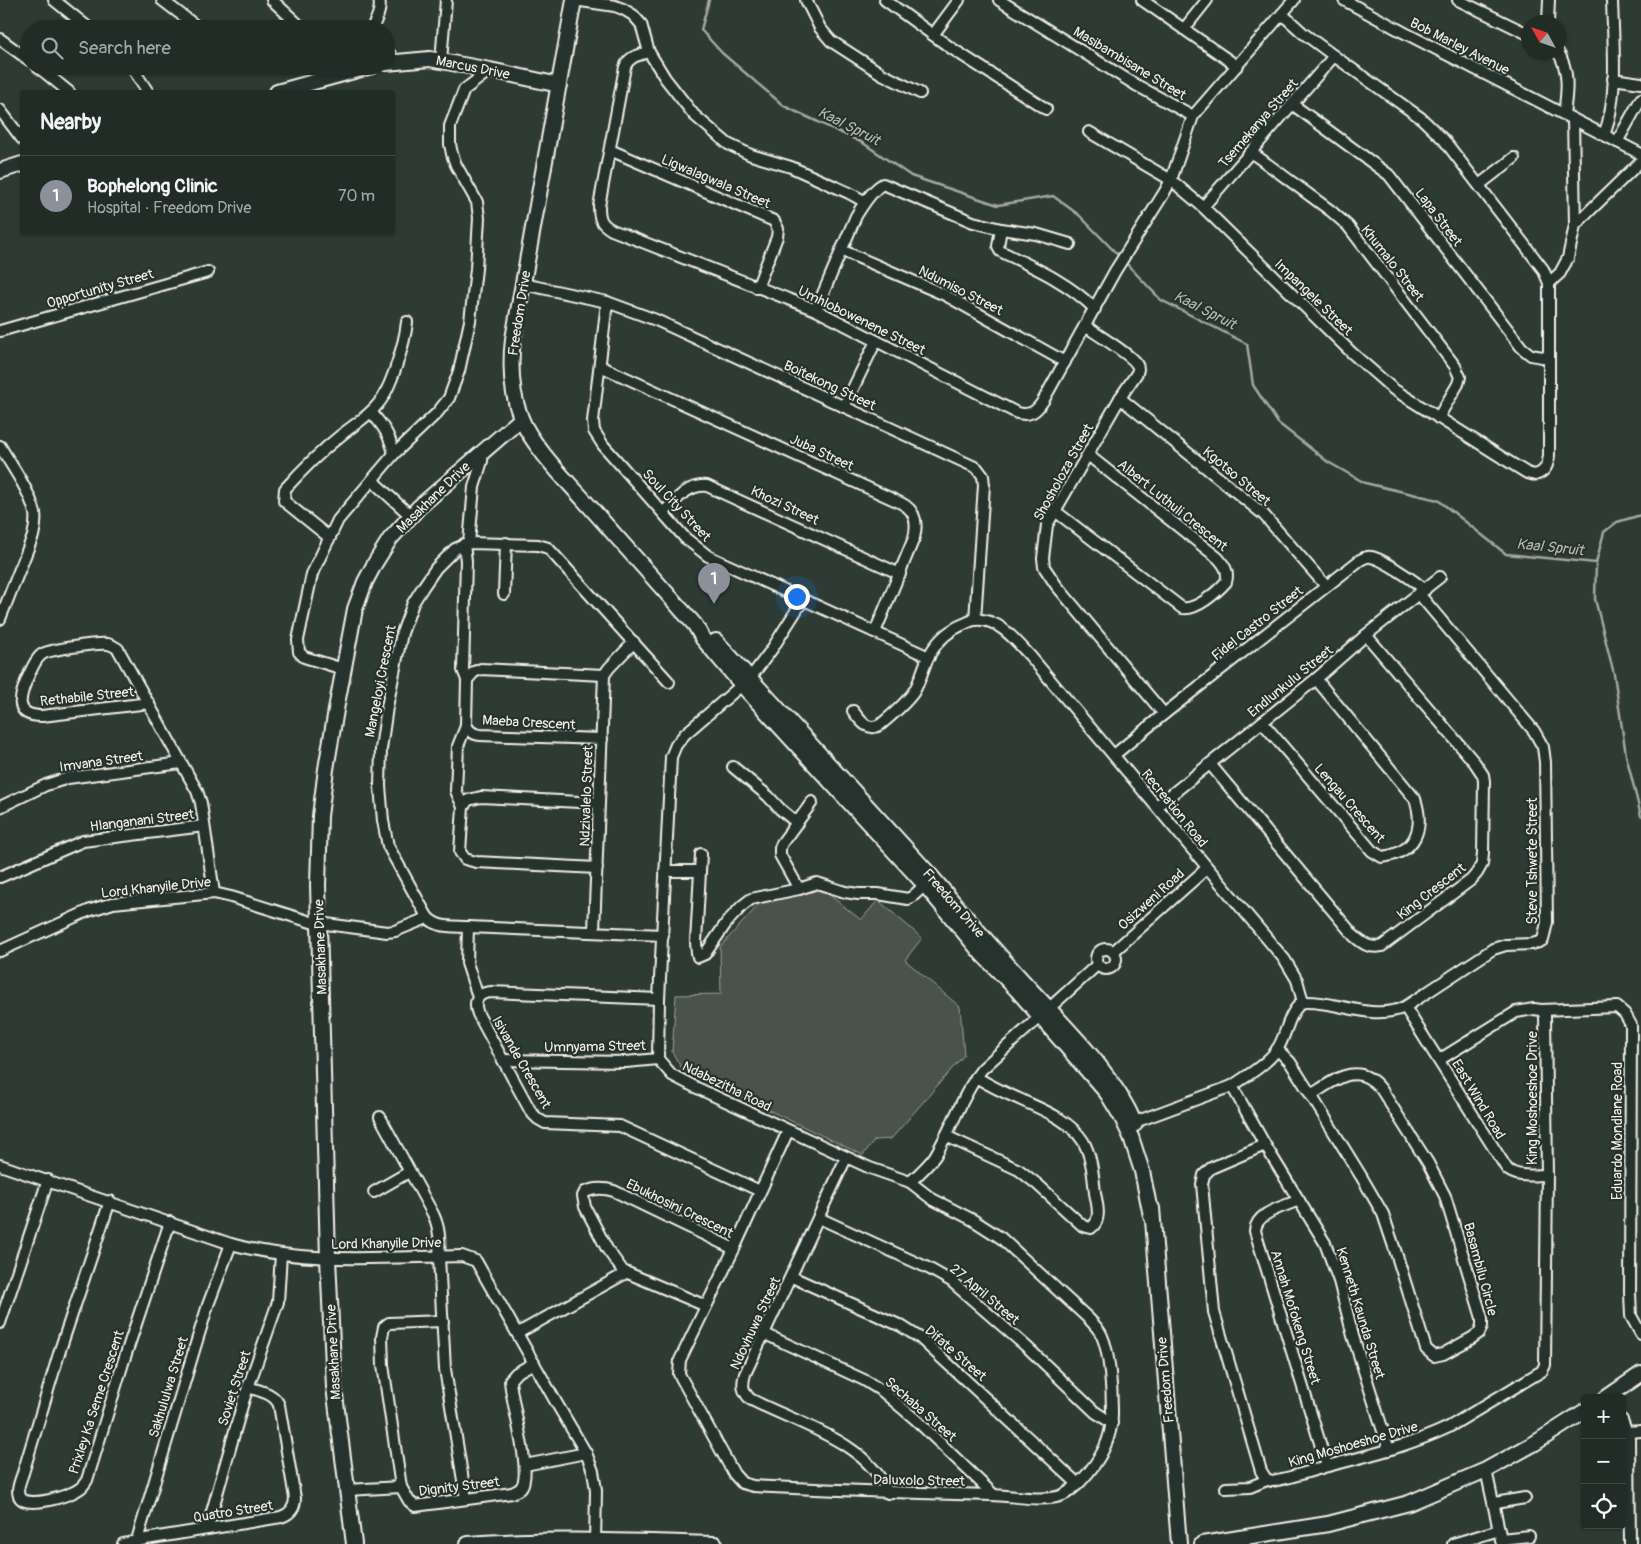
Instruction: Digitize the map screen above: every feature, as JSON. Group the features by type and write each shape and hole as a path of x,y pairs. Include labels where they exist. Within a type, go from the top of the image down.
{"street":[{"path":"54,0 79,20"},
{"path":"162,0 188,20"},
{"path":"272,0 296,20"},
{"path":"442,61 446,0"},
{"path":"574,0 615,6 634,15 641,24 649,52 665,78 694,115 728,144 751,155 791,168 832,185 858,197 862,200 863,204"},
{"name":"Freedom Drive","path":"574,0 511,353 512,384 521,419 535,442 560,474 695,624 703,639 746,681 931,876 1044,1013 1141,1138 1148,1163 1152,1199 1151,1216 1179,1544"},
{"path":"806,0 820,28 831,41 882,74 920,93"},
{"path":"885,0 933,35 1046,109"},
{"path":"933,35 960,0"},
{"name":"Masibambisane Street","path":"1000,0 1136,84 1193,116 1294,0"},
{"path":"1142,0 1237,66"},
{"path":"1184,29 1207,0"},
{"name":"Bob Marley Avenue","path":"1344,0 1641,154"},
{"path":"1458,0 1521,31"},
{"path":"1548,15 1549,0"},
{"path":"1604,135 1611,112 1613,79 1614,35 1612,0"},
{"path":"374,20 380,2"},
{"path":"1282,14 1303,33 1428,124 1440,135 1546,275 1548,283 1548,358"},
{"path":"0,39 20,53"},
{"name":"Umhlobowenene Street","path":"649,52 633,57 626,64 599,206 602,223 612,230 816,310 1017,413 1024,414 1032,413 1038,409 1115,271 1171,180 1193,116"},
{"name":"Tsemekanya Street","path":"1203,207 1334,56"},
{"name":"Marcus Drive","path":"395,62 424,59 442,61 559,84"},
{"path":"1548,283 1565,266 1575,225 1566,74 1562,60"},
{"path":"343,669 304,657 298,649 298,640 312,574 338,520 394,454 437,413 449,398 460,372 470,321 479,218 477,202 456,165 452,154 450,126 464,90 490,70"},
{"path":"48,75 67,90"},
{"path":"136,75 147,90"},
{"path":"283,90 331,75"},
{"path":"1613,79 1641,83"},
{"path":"1617,142 1641,99"},
{"name":"Lapa Street","path":"1292,104 1389,175 1522,348 1532,355 1548,358"},
{"path":"0,110 20,136"},
{"name":"Impangele Street","path":"1089,132 1171,180 1203,207 1372,372 1393,389 1527,473 1535,475 1545,469 1548,463 1548,358"},
{"name":"Ligwalagwala Street","path":"610,150 774,221 778,229 777,237 757,288"},
{"name":"Khumalo Street","path":"1251,152 1331,211 1348,226 1455,366 1460,377 1458,384 1454,394 1438,418"},
{"path":"1479,186 1514,158"},
{"path":"1575,225 1641,161"},
{"path":"0,171 20,165"},
{"path":"816,310 856,216 863,204 879,187 886,185 968,220 1001,229 1036,234 1070,244"},
{"path":"1001,229 998,246 1000,251 1063,284 1079,294 1095,309"},
{"name":"Ndumiso Street","path":"841,250 945,295 1065,362"},
{"name":"Opportunity Street","path":"0,331 208,272"},
{"name":"Boitekong Street","path":"523,284 607,302 656,320 974,465 981,472 984,479 975,620"},
{"name":"Soul City Street","path":"607,302 593,421 594,431 603,445 685,538 702,553 929,656"},
{"path":"330,538 284,501 285,489 315,458 378,405 385,394 406,335 407,322"},
{"name":"Shosholoza Street","path":"1086,326 1130,358 1137,364 1138,368 1049,521 1046,530 1043,558 1045,571 1164,714"},
{"path":"844,407 876,341"},
{"name":"Juba Street","path":"600,366 905,505 915,516 916,528 914,538 875,632"},
{"name":"Kgotso Street","path":"1120,398 1263,514 1326,586"},
{"path":"370,412 384,427 392,442 394,454"},
{"name":"Masakhane Drive","path":"354,1544 335,1392 328,1258 318,885 320,816 326,769 343,669 356,609 365,582 386,545 411,516 483,450 521,419"},
{"path":"0,446 25,490 35,514 33,536 0,619"},
{"name":"Maeba Crescent","path":"483,450 482,461 474,487 466,543 463,670 467,680 466,726 472,732 480,735 602,739"},
{"name":"Albert Luthuli Crescent","path":"1055,511 1182,608 1189,609 1196,606 1226,582 1227,572 1223,563 1218,558 1088,455"},
{"path":"373,478 377,485 411,516"},
{"name":"Khozi Street","path":"664,512 690,489 697,486 708,486 900,574"},
{"path":"466,543 538,544 551,550 669,682"},
{"name":"Mangeloyi Crescent","path":"427,918 386,841 380,786 381,749 396,659 406,620 431,574 449,554 466,543"},
{"path":"504,594 506,543"},
{"name":"Fidel Castro Street","path":"1114,755 1360,560 1370,557 1406,575 1422,592"},
{"name":"Endlunkulu Street","path":"1156,806 1316,679 1366,635 1440,577"},
{"name":"Steve Tshwete Street","path":"1303,1002 1384,1013 1394,1012 1405,1007 1493,949 1506,945 1532,944 1543,940 1547,922 1545,762 1543,747 1534,731 1422,592"},
{"path":"658,1059 670,764 673,751 684,734 746,681 772,649 803,600"},
{"path":"853,711 865,726 874,728 880,725 914,692 929,656 944,635 975,620"},
{"name":"Recreation Road","path":"975,620 994,624 1013,638 1114,755 1286,960 1296,980 1303,1002"},
{"name":"King Crescent","path":"1210,764 1354,936 1365,945 1376,948 1382,946 1463,887 1477,873 1482,864 1482,775 1475,763 1366,635"},
{"path":"467,680 474,672 481,669 604,675 634,642"},
{"name":"Rethabile Street","path":"150,703 42,716 28,714 20,704 23,688 30,671 37,659 43,654 52,650 107,644 113,645 118,649 150,703 200,798 214,893"},
{"name":"Ndzivalelo Street","path":"594,931 604,675"},
{"name":"Lengau Crescent","path":"1262,722 1372,851 1382,857 1394,855 1409,846 1415,840 1419,826 1418,808 1415,799 1316,679"},
{"name":"Freedom Drive","path":"746,681 982,954 1044,1013"},
{"path":"466,726 458,746 456,791 462,808 460,852 467,860 597,868"},
{"name":"Imvana Street","path":"0,807 46,785 68,778 181,763"},
{"path":"733,767 797,823"},
{"path":"462,808 467,800 474,798 599,803"},
{"path":"799,890 779,851 782,843 812,802"},
{"name":"Hlanganani Street","path":"0,877 82,841 204,826"},
{"path":"701,854 696,942 696,954 698,957 705,954 727,922 748,901 760,897 799,890 820,883 845,892 878,894 908,899 924,885"},
{"name":"Osizweni Road","path":"1113,952 1207,868"},
{"path":"665,871 700,871"},
{"name":"Lord Khanyile Drive","path":"0,951 88,910 102,906 136,900 214,893 307,921 392,932 427,918"},
{"path":"427,918 436,924 468,927 663,935"},
{"path":"468,927 467,963 478,997"},
{"path":"1106,948 1113,952 1116,959 1112,967 1104,969 1097,965 1095,958 1099,951 1106,948"},
{"path":"910,1182 929,1164 946,1136 976,1077 994,1058 1097,965"},
{"name":"Isivande Crescent","path":"659,999 491,992 484,993 478,997 476,1009 531,1112 541,1122 620,1126 760,1191"},
{"path":"1130,1124 1232,1086 1244,1078 1277,1049 1296,1008 1303,1002"},
{"name":"East Wind Road","path":"1405,1007 1507,1169 1519,1175 1547,1175"},
{"name":"Eduardo Mondlane Road","path":"1541,1010 1617,1007 1625,1014 1631,1025 1630,1293 1631,1316 1641,1334"},
{"path":"1439,1060 1516,1012 1534,1009 1541,1010"},
{"name":"King Moshoeshoe Drive","path":"1226,1488 1250,1487 1267,1480 1275,1481 1414,1443 1449,1427 1544,1368 1546,1358 1547,1175 1545,1015 1541,1010"},
{"name":"Basambilu Circle","path":"1277,1049 1290,1062 1361,1176 1382,1214 1426,1350 1434,1356 1440,1356 1472,1338 1481,1330 1482,1318 1446,1196 1428,1163 1381,1089 1371,1078 1354,1074 1342,1077 1311,1095"},
{"name":"Umnyama Street","path":"503,1060 626,1062 658,1059"},
{"name":"Ndabezitha Road","path":"658,1059 668,1071 680,1080 846,1158 910,1182"},
{"path":"946,1136 1019,1170 1038,1184 1083,1226 1091,1228 1095,1225 1098,1214 1091,1162 1083,1141 1076,1132 1062,1120 976,1077"},
{"name":"Kenneth Kaunda Street","path":"1232,1086 1265,1145 1325,1243 1389,1450"},
{"path":"380,1117 436,1220 439,1233 445,1369 466,1499"},
{"name":"Daluxolo Street","path":"788,1131 680,1360 679,1374 738,1480 746,1485 753,1486 888,1493 1040,1498 1063,1495 1078,1484 1096,1464 1109,1439 1112,1423 1112,1404 1106,1348 1102,1336 1095,1325 1001,1238 973,1220 932,1199 910,1182"},
{"path":"1265,1145 1211,1168 1204,1175 1202,1184 1214,1312 1261,1471 1267,1480"},
{"name":"Ndovhuwa Street","path":"846,1158 744,1379 743,1388 746,1395 755,1401 826,1433 846,1446 866,1462 881,1478 888,1493"},
{"name":"Lord Khanyile Drive","path":"0,1164 256,1251 328,1258 466,1256 473,1258 479,1263 586,1452 594,1471 596,1490 595,1542"},
{"path":"374,1192 409,1172"},
{"path":"0,1323 48,1180"},
{"name":"Ebukhosini Crescent","path":"706,1306 626,1273 620,1268 607,1249 585,1206 583,1196 587,1191 602,1189 614,1192 734,1249"},
{"name":"Annah Mofokeng Street","path":"1300,1200 1262,1217 1256,1223 1255,1232 1327,1466"},
{"name":"Prixley Ka Seme Crescent","path":"110,1201 64,1338 23,1473 18,1494 26,1502 42,1501 69,1494 80,1489 87,1480 170,1222"},
{"name":"27 April Street","path":"819,1218 928,1268 951,1281 1028,1348 1095,1412 1112,1423"},
{"name":"Sakhululwa Street","path":"137,1540 195,1347 231,1244"},
{"name":"Soviet Street","path":"207,1529 248,1387 278,1302 281,1254"},
{"path":"518,1333 626,1273"},
{"name":"Difate Street","path":"792,1277 900,1326 920,1338 1078,1484"},
{"name":"Dignity Street","path":"443,1321 389,1323 383,1330 382,1337 383,1369 401,1487 409,1501 417,1506 519,1490 524,1480 524,1465 510,1380 513,1375 534,1363"},
{"name":"Sechaba Street","path":"765,1334 864,1380 882,1391 994,1495"},
{"path":"1613,1394 1641,1374"},
{"name":"Quatro Street","path":"123,1544 137,1540 281,1517 291,1511 295,1498 278,1401 269,1394 248,1387"},
{"path":"1202,1544 1328,1524 1408,1503 1486,1470 1523,1450 1581,1414"},
{"path":"1626,1428 1636,1505 1630,1544"},
{"path":"1628,1432 1641,1431"},
{"path":"524,1465 586,1452"},
{"path":"1486,1470 1501,1538"},
{"path":"348,1490 401,1487"},
{"path":"1494,1503 1525,1498"},
{"path":"1453,1544 1529,1536"},
{"path":"468,1544 520,1541 715,1544"}],"shaded area":[{"path":"822,889 861,920 878,900 922,938 905,960 960,1007 964,1055 891,1139 875,1140 863,1155 682,1069 672,1052 676,995 721,994 720,947 762,901"}],"waterway":[{"name":"Kaal Spruit","path":"709,0 701,30 722,53 784,106 863,143 911,176 998,205 1053,196 1079,215 1120,257"},
{"name":"Kaal Spruit","path":"1124,261 1161,300 1247,344 1253,385 1278,423 1328,462 1365,483 1438,500 1506,554 1596,563 1604,532 1617,522 1641,515"},
{"path":"1596,563 1595,599 1614,674 1626,755 1641,816"}],"place":[{"name":"Bophelong Clinic","path":"714,604"}]}
